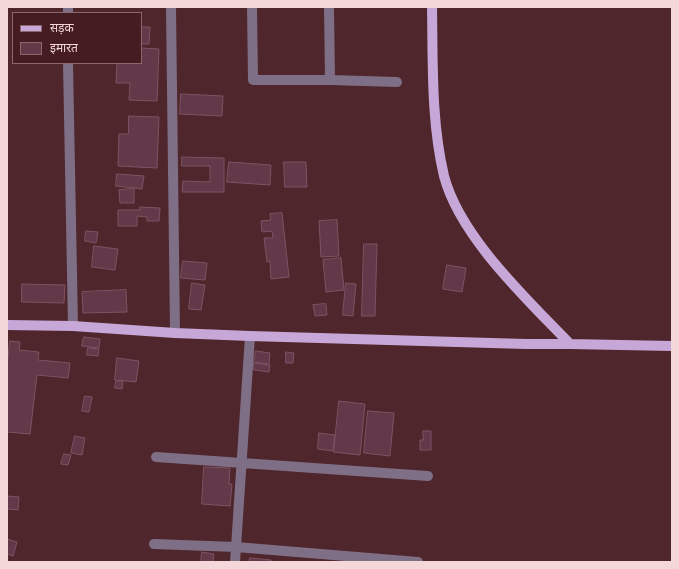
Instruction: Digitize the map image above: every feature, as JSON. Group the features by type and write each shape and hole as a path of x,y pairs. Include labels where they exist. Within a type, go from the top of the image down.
{"main road":[{"path":"432,7 434,101 437,135 444,176 450,192 458,210 491,258 515,286 570,344"},
{"path":"7,325 73,326 175,333 250,336 526,344 672,346"}],"street":[{"path":"171,7 175,333"},
{"path":"252,7 253,80 397,82"},
{"path":"329,7 330,80"},
{"path":"68,64 73,326"},
{"path":"235,562 250,336"},
{"path":"156,457 428,476"},
{"path":"154,544 236,547 418,562"}],"building":[{"path":"142,27 150,27 149,44 142,44"},
{"path":"142,48 159,49 157,101 129,100 130,83 116,83 117,64 142,64"},
{"path":"181,94 223,96 222,116 180,114"},
{"path":"129,116 159,117 157,168 118,166 119,134 128,134"},
{"path":"182,157 224,158 224,192 182,192 183,181 210,182 210,166 182,166"},
{"path":"229,162 271,165 270,185 227,182"},
{"path":"284,162 306,162 307,187 285,187"},
{"path":"117,174 144,176 142,189 116,186"},
{"path":"134,189 134,203 120,203 119,190"},
{"path":"140,207 160,208 159,221 147,221 147,217 137,216 137,226 118,226 118,210 140,210"},
{"path":"282,213 289,277 271,279 270,261 267,262 264,238 273,238 272,231 262,232 261,221 271,220 270,214"},
{"path":"337,220 339,256 321,257 319,221"},
{"path":"86,231 98,232 96,243 85,241"},
{"path":"364,244 377,244 375,316 362,316"},
{"path":"94,246 118,249 115,270 92,267"},
{"path":"341,258 344,290 326,292 323,260"},
{"path":"183,261 207,263 205,280 181,278"},
{"path":"447,265 466,268 462,292 443,289"},
{"path":"192,283 205,285 201,310 189,309"},
{"path":"346,283 356,284 353,316 343,315"},
{"path":"22,284 65,285 64,303 22,302"},
{"path":"126,290 127,312 83,313 82,292"},
{"path":"326,304 327,315 315,316 313,305"},
{"path":"84,337 100,339 99,348 82,346"},
{"path":"10,341 20,342 19,350 39,352 38,360 70,363 68,378 37,375 30,434 7,432 7,369"},
{"path":"88,348 99,349 98,356 87,355"},
{"path":"256,351 270,353 269,364 254,362"},
{"path":"286,352 294,353 293,363 286,363"},
{"path":"117,358 139,361 136,382 115,380"},
{"path":"254,363 270,365 269,372 254,370"},
{"path":"116,381 123,381 122,389 115,388"},
{"path":"85,396 92,397 89,412 82,411"},
{"path":"339,401 365,404 360,455 334,452"},
{"path":"368,411 394,413 390,456 364,453"},
{"path":"423,431 431,431 431,450 420,450 420,440 423,440"},
{"path":"319,433 335,435 333,451 318,449"},
{"path":"75,436 85,438 82,455 71,453"},
{"path":"64,454 71,455 68,465 61,464"},
{"path":"204,467 230,468 229,484 232,484 230,506 202,504"},
{"path":"7,496 19,497 18,510 7,509"},
{"path":"7,539 17,542 13,556 7,554"},
{"path":"202,552 214,554 213,562 201,562"},
{"path":"250,558 271,560 271,562 249,562"}]}
